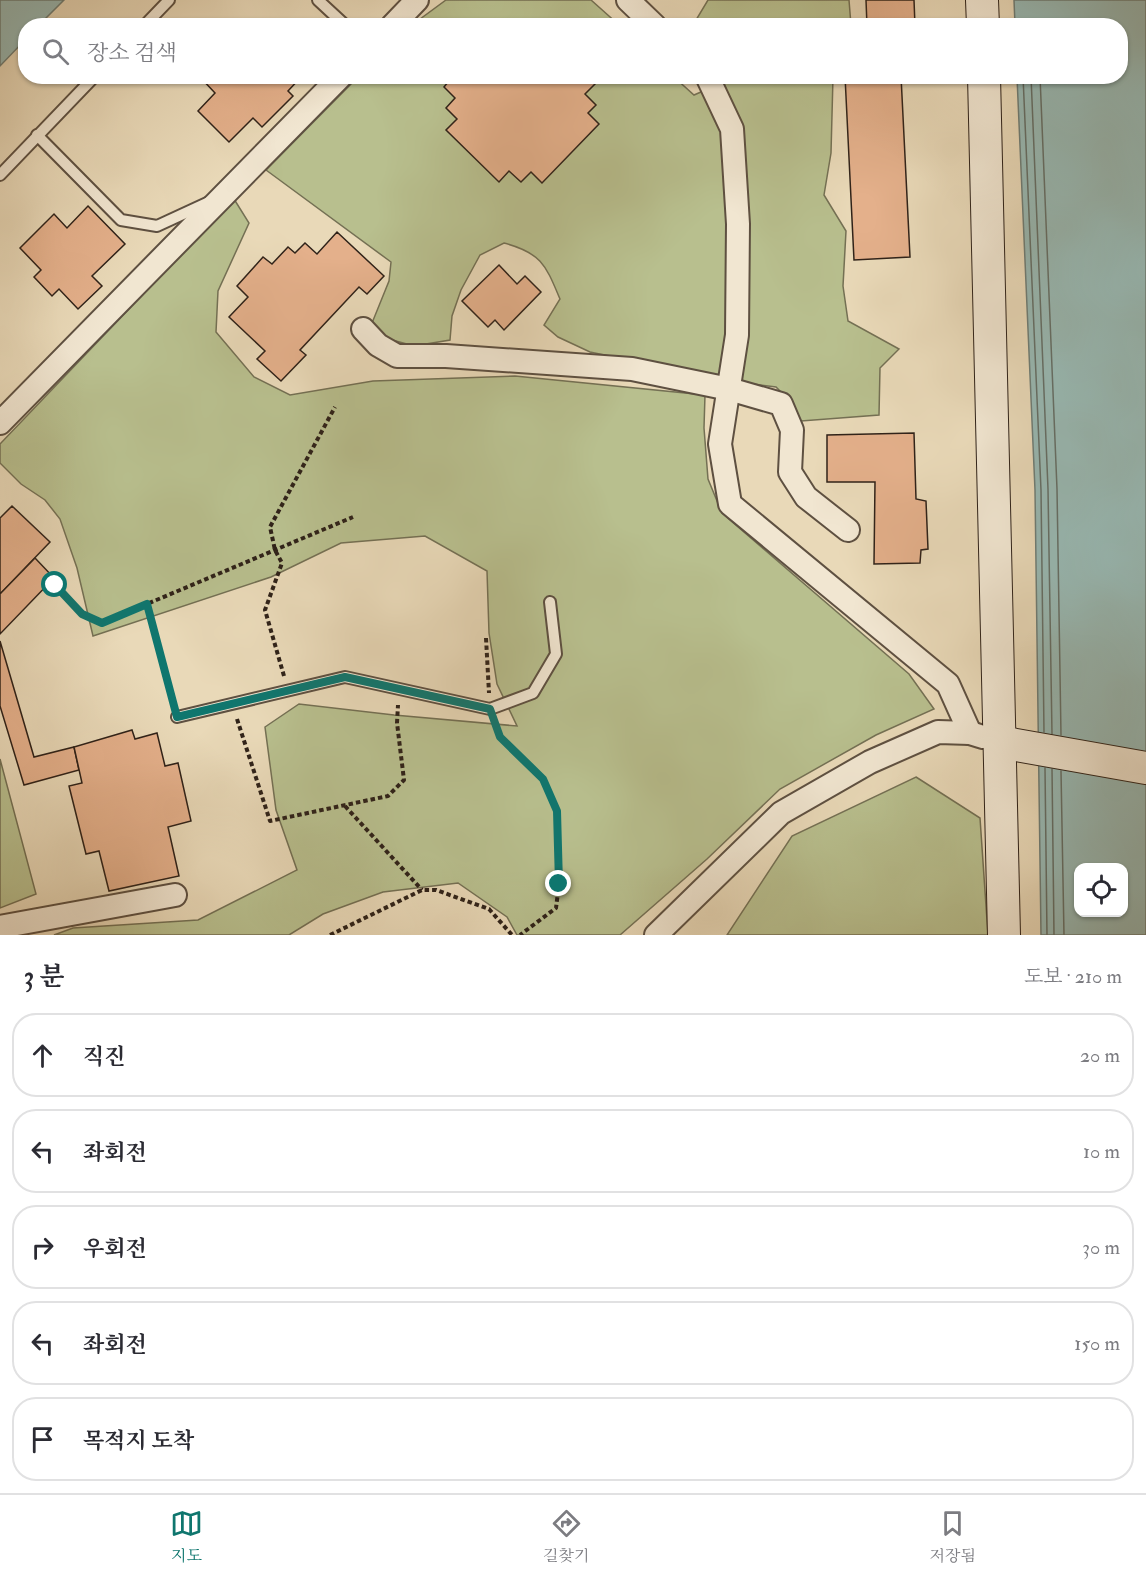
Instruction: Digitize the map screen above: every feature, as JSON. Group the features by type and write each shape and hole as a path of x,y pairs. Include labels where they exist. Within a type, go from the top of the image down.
{"street":[{"path":"400,18 417,0"},
{"path":"628,0 647,18"},
{"path":"982,0 983,18"},
{"path":"0,423 333,84"},
{"path":"711,84 732,129 738,224 737,335 720,444 730,504 948,684 984,737"},
{"path":"984,84 984,737 1004,935"},
{"path":"363,329 378,345 397,356 446,356 632,369 729,389 781,404 792,430 790,472 806,497 848,530"},
{"path":"656,935 781,813 870,762 938,732 984,737 1146,768"},
{"path":"0,927 175,895"}],"lane":[{"path":"152,18 169,0"},
{"path":"318,0 337,18"},
{"path":"0,176 86,84"},
{"path":"37,135 121,220 157,226 225,194"},
{"path":"177,717 345,677 490,709 533,693 556,654 550,602"}],"path":[{"path":"288,691 265,610 282,563 275,550 270,527 335,407"},
{"path":"55,585 82,614 102,623 353,517"},
{"path":"147,604 177,717"},
{"path":"486,638 490,709 500,737 543,779 557,811 559,884 556,908 520,935"},
{"path":"232,704 270,821 388,796 404,780 397,723 399,689"},
{"path":"345,805 422,890"},
{"path":"330,935 422,890 436,890 489,909 512,935"}],"green space":[{"path":"446,0 591,0 611,18 422,18"},
{"path":"708,0 849,0 850,18 697,18"},
{"path":"351,84 682,84 694,95 719,84 833,84 831,153 824,195 846,231 843,286 848,321 899,349 880,368 879,415 801,421 787,398 776,387 723,380 590,352 558,337 544,325 560,299 551,278 535,256 504,243 480,255 461,290 452,316 450,340 414,346 385,338 372,323 389,281 391,262 266,170"},
{"path":"234,199 249,223 218,291 216,332 254,377 290,395 373,381 515,376 705,395 704,428 708,479 722,513 909,674 934,709 876,735 780,789 707,859 620,935 517,935 507,917 458,883 383,892 323,914 289,935 54,935 73,928 198,920 297,870 276,810 265,727 299,704 517,726 497,684 489,633 487,571 425,536 341,543 271,577 93,636 77,568 60,519 45,500 21,484 0,463 0,444"},
{"path":"0,759 36,894 0,908"},
{"path":"916,777 980,818 988,935 727,935 792,836"}],"water":[{"path":"0,0 64,0 46,18 18,18 18,47 0,66"},
{"path":"1014,0 1146,0 1146,935 1041,935 1035,490 1017,84 1128,84 1128,18 1015,18"}],"building":[{"path":"866,0 914,0 915,18 867,18"},
{"path":"207,84 295,84 288,91 293,96 262,127 253,118 229,142 198,111 215,93"},
{"path":"446,84 595,84 585,94 596,105 588,113 599,124 542,183 531,172 521,182 509,171 499,182 446,130 457,119 446,108 455,98 444,87"},
{"path":"845,84 901,84 910,257 854,260"},
{"path":"88,206 125,244 92,276 102,286 78,309 59,289 52,296 34,277 41,270 20,248 54,214 67,228"},
{"path":"337,232 384,276 367,294 359,287 300,350 306,355 281,381 257,359 265,351 229,317 248,297 237,286 263,257 272,264 288,247 295,253 305,243 317,254"},
{"path":"499,265 517,284 525,276 541,292 504,330 495,320 488,327 462,301"},
{"path":"914,433 916,499 926,501 928,549 921,550 920,563 874,564 875,482 827,482 827,435"},
{"path":"12,506 50,542 0,594 0,518"},
{"path":"35,558 54,578 0,634 0,594"},
{"path":"0,641 34,757 74,747 79,770 24,785 0,706"},
{"path":"132,730 135,739 157,733 165,766 178,763 191,821 168,827 179,876 109,891 99,851 86,854 69,786 82,783 74,747"}],"route":[{"path":"55,585 82,614 102,623 147,604 177,717 345,677 490,709 500,737 543,779 557,811 559,884"}]}
